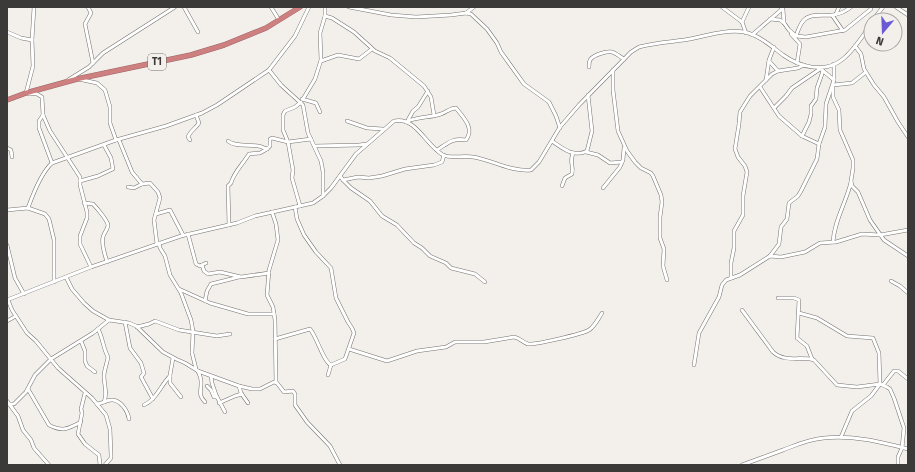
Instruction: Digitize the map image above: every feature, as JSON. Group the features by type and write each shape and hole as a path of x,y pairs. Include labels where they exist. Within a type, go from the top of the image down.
{"highway":[{"name":"T1","path":"7,100 26,92 63,84 77,79 191,55 224,45 266,28 300,7"}],"street":[{"path":"34,7 32,66 26,92 37,94 42,97 43,115 50,131 80,177 80,185 87,215 80,240 91,267"},
{"path":"88,7 92,13 86,20 85,25 93,63"},
{"path":"63,84 86,69 110,48 175,7"},
{"path":"184,7 198,32"},
{"path":"271,7 279,20"},
{"path":"28,208 35,190 52,162 196,115 217,105 269,70 295,36 309,7"},
{"path":"300,206 292,178 293,170 288,142 283,130 283,113 297,106 302,101 314,79 321,61 320,33 325,16 325,7"},
{"path":"349,7 391,15 416,17 466,13 474,16 487,29 524,84 549,102 560,128"},
{"path":"466,13 474,7"},
{"path":"722,7 742,22 746,33"},
{"path":"742,22 749,7"},
{"path":"752,35 781,10 782,7"},
{"path":"782,7 784,23"},
{"path":"834,14 839,7"},
{"path":"796,36 802,23 807,18 811,16 834,14 851,7"},
{"path":"896,7 908,15"},
{"path":"789,30 796,36 806,37 843,31 870,8"},
{"path":"834,14 843,31"},
{"path":"325,16 332,18 354,32 372,49 390,58 424,86 428,92 434,115"},
{"path":"770,19 780,20 784,23 800,44 797,63"},
{"path":"7,32 20,38 32,40"},
{"path":"407,121 444,155 473,157 518,169 530,170 538,164 560,128 588,95 632,51 643,46 726,32 746,33 774,47 797,63 820,69 834,80"},
{"path":"774,108 792,88 820,69 841,60 855,46 863,35"},
{"path":"855,46 861,54 863,66 866,72 884,97 908,137"},
{"path":"765,82 768,61 774,47"},
{"path":"321,61 338,55 359,59 372,49"},
{"path":"589,67 591,58 608,52 611,52 624,59"},
{"path":"768,61 778,70"},
{"path":"694,365 699,333 715,305 724,282 740,275 770,256 779,244 781,227 787,219 789,203 798,196 817,159 819,144 825,127 826,104 834,80 834,64"},
{"path":"731,278 734,231 743,215 743,196 747,172 745,166 735,152 741,109 753,92 772,74 778,70 798,68 804,65"},
{"path":"802,136 810,118 811,106 816,99 820,69"},
{"path":"269,70 281,84 298,99 316,103 320,112"},
{"path":"613,70 617,127 625,146 635,162 641,168 651,173 661,195 660,236 664,249 663,266 667,280"},
{"path":"832,86 852,83 866,72"},
{"path":"77,79 97,83 104,90 110,106 110,123 132,172 142,184"},
{"path":"832,86 833,96 839,110 840,130 853,160 849,190 837,220 832,242"},
{"path":"760,87 779,116 802,136 819,144"},
{"path":"407,121 428,92"},
{"path":"586,152 592,131 588,95"},
{"path":"302,101 308,130 320,156 322,166 323,196"},
{"path":"105,465 111,458 110,429 107,417 97,404 58,368 27,332 7,300 91,267 183,235 230,225 255,216 313,203 323,196 356,154 394,121 407,121 440,115 452,108 456,108 468,122 470,128 467,140 448,142 437,150"},
{"path":"43,115 39,125 52,162"},
{"path":"190,140 188,137 189,134 199,123 196,115"},
{"path":"347,121 372,129 384,129"},
{"path":"230,225 228,186 231,183 232,177 250,154 260,153 267,149 270,146 270,139 272,138 288,142 311,139"},
{"path":"228,141 230,143 259,146 267,149"},
{"path":"552,141 576,154 586,152 598,155 610,163 622,162"},
{"path":"315,146 367,144"},
{"path":"80,181 98,176 113,169 111,158 104,145"},
{"path":"603,188 620,167 625,146"},
{"path":"7,148 11,150 12,157"},
{"path":"562,186 565,178 572,174 570,161 573,153"},
{"path":"342,180 358,177 369,178 382,176 398,170 434,165 442,162 444,155"},
{"path":"340,176 342,180 351,188 370,201 382,216 397,225 413,242 430,256 446,263 451,268 475,274 485,282"},
{"path":"851,181 852,186 858,192 870,220 880,235 887,243 901,250 908,256"},
{"path":"128,187 134,188 142,184 150,183 158,192 160,202 154,223 158,243 165,256 170,275 179,289 191,320 193,331 192,354 201,383 200,394 205,402"},
{"path":"84,203 93,204 100,211 107,223 103,238 103,248 107,262"},
{"path":"296,207 297,219 304,235 316,252 331,268 336,298 353,330 345,359 331,365"},
{"path":"7,210 28,208 45,214 50,221 54,240 54,282"},
{"path":"156,214 170,210 183,235"},
{"path":"272,212 278,236 269,273 267,295 272,304 274,314 276,382 284,392 294,392 296,405 300,412 307,422 330,446 340,465"},
{"path":"770,256 781,256 805,252 820,243 832,242 862,234 880,235 908,230"},
{"path":"188,234 196,264 198,266 206,263"},
{"path":"7,245 15,278 24,294"},
{"path":"202,265 204,271 208,274 220,272 240,276"},
{"path":"205,301 207,291 211,284 240,276 269,273"},
{"path":"66,277 71,288 85,304 99,315 109,320 125,322 137,327 163,352 197,371 238,386 257,390 272,382 276,382"},
{"path":"891,281 908,293"},
{"path":"179,289 205,301 248,314 274,314"},
{"path":"778,298 797,298 799,301 797,338 806,346 812,359 816,361 828,377 837,385 857,387 882,384 887,386 892,393 904,428 902,448 898,457 898,465"},
{"path":"742,310 777,356 794,359 812,359"},
{"path":"349,349 387,361 417,350 446,348 455,342 484,342 514,337 528,344 542,343 583,333 597,321 602,313"},
{"path":"799,313 817,318 847,336 871,336 879,353 882,384"},
{"path":"7,321 16,316"},
{"path":"8,403 15,403 28,389 35,375 51,359 81,341 109,320"},
{"path":"137,327 155,321 175,329 217,336 230,334"},
{"path":"125,322 130,348 141,364 144,373 142,377 153,399"},
{"path":"98,329 104,342 105,352 108,357 104,375 106,396 104,402"},
{"path":"275,339 310,329 320,346 326,362 331,365"},
{"path":"81,341 85,350 87,366 95,372"},
{"path":"174,358 170,376 170,384 181,397"},
{"path":"328,375 331,365"},
{"path":"841,437 852,411 871,396 894,371 898,371 908,379"},
{"path":"144,405 153,399 163,383 170,376"},
{"path":"211,376 212,384 219,403 225,412"},
{"path":"201,383 207,386 214,397 217,397"},
{"path":"207,386 212,384"},
{"path":"238,386 248,403"},
{"path":"28,389 49,425 62,429 70,428 81,422"},
{"path":"85,393 78,434 85,444 99,455 100,465"},
{"path":"219,403 242,394"},
{"path":"97,404 113,400 120,403 128,413 129,419"},
{"path":"8,403 18,416 23,430 31,440 34,448 50,465"},
{"path":"742,465 802,442 823,438 841,437 873,440 908,449"}]}
